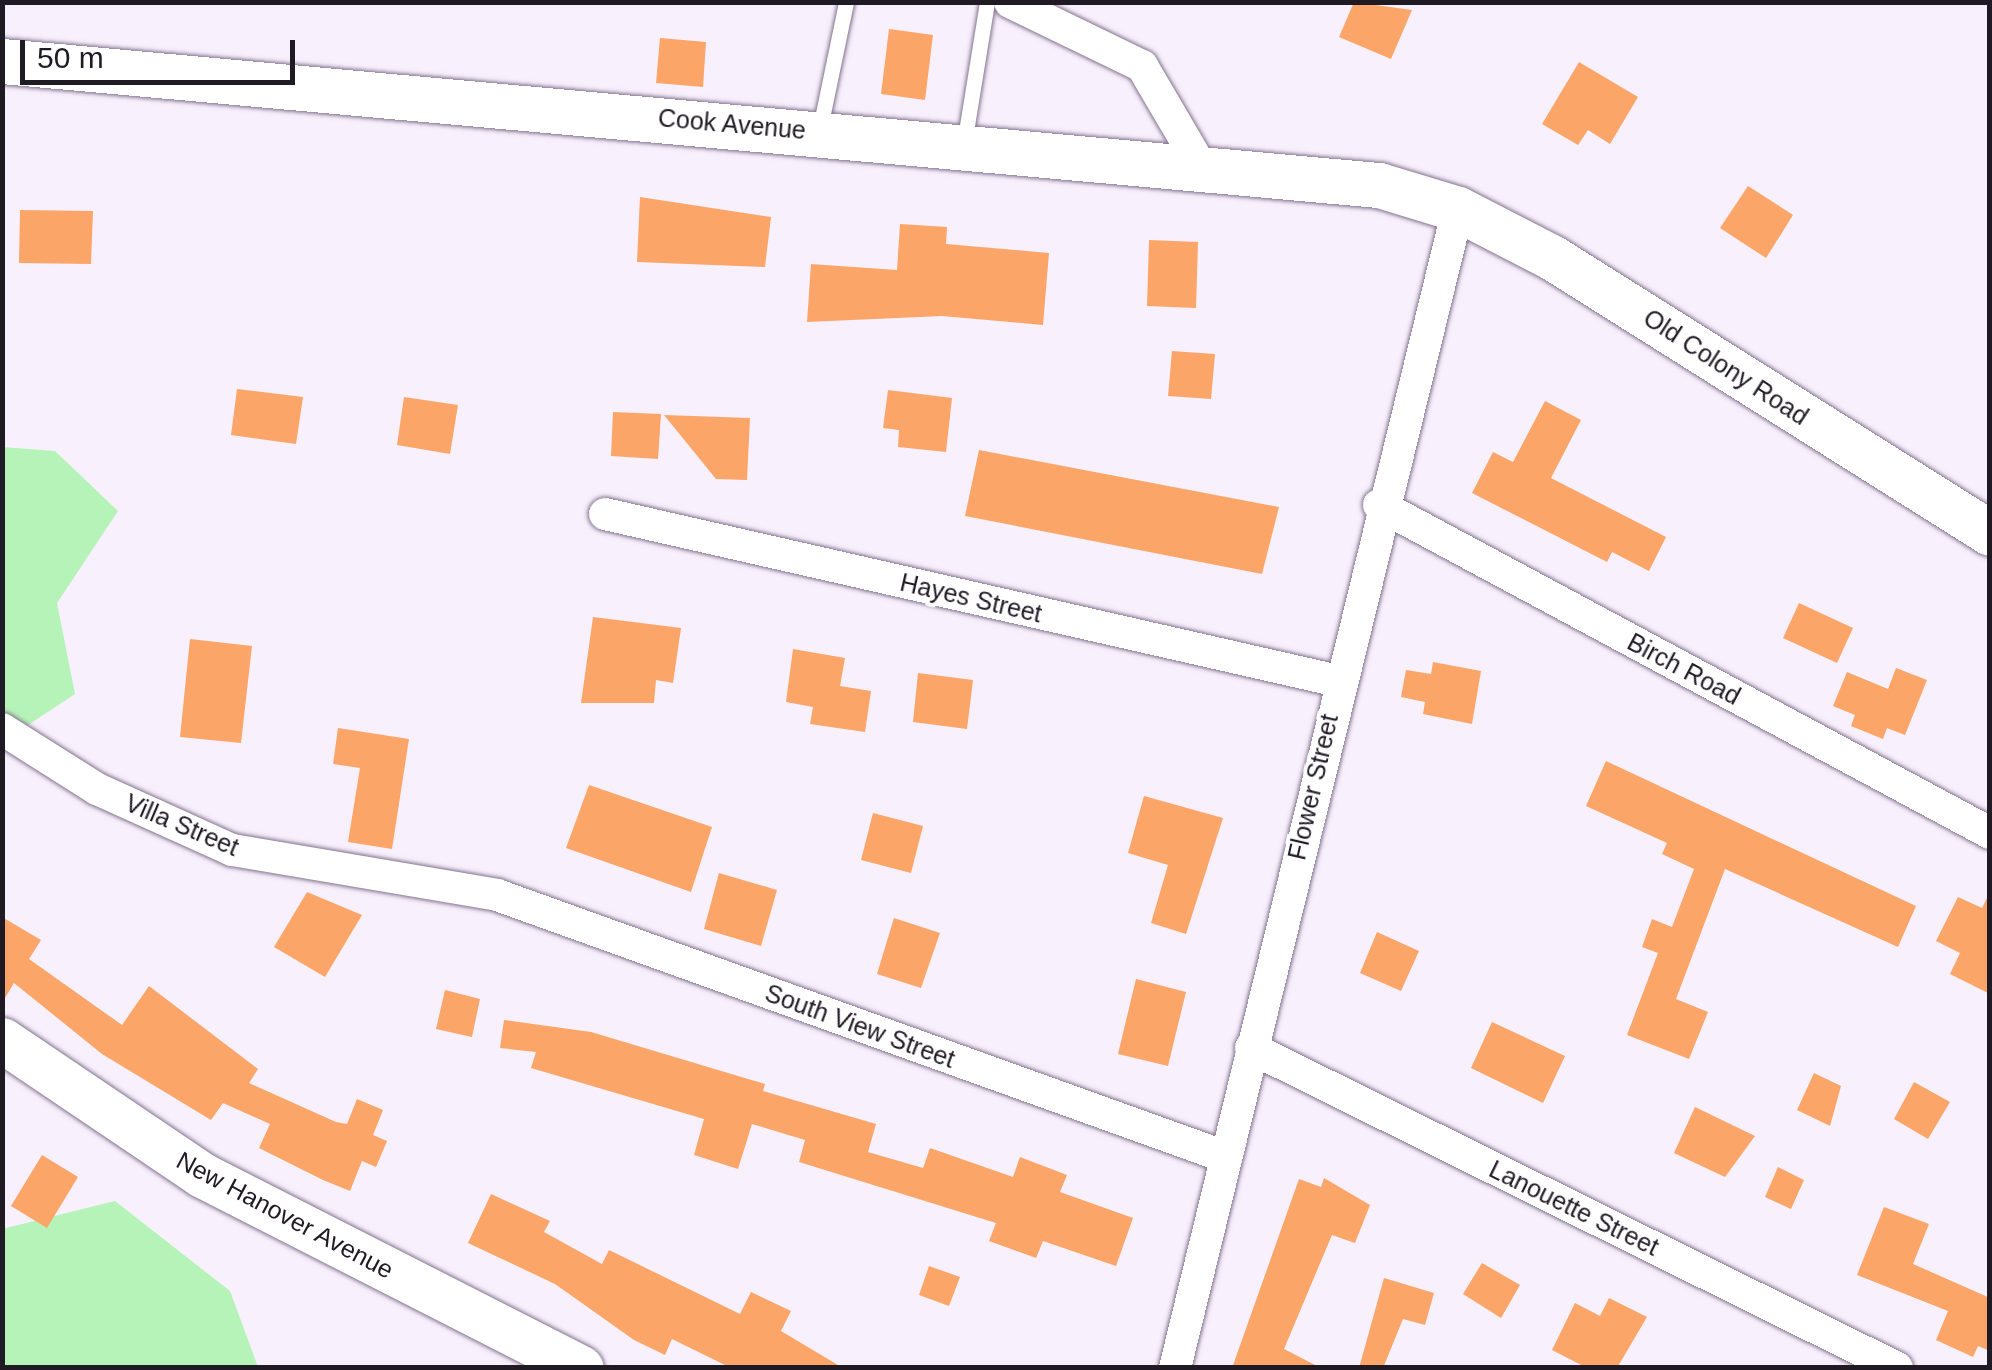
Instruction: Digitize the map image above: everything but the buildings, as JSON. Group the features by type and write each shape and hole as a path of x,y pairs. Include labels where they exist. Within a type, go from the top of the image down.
{"main road":[{"name":"Cook Avenue","path":"2,61 1200,165 1379,185 1458,209"},
{"name":"Old Colony Road","path":"1458,209 1570,268 1990,532"},
{"name":"New Hanover Avenue","path":"2,1040 202,1175 581,1368"}],"street":[{"path":"1010,2 1142,66 1200,165"},
{"name":"Flower Street","path":"1175,1368 1379,505 1458,209"},
{"name":"Birch Road","path":"1379,505 1990,833"},
{"name":"Hayes Street","path":"605,514 1338,682"},
{"name":"Villa Street","path":"2,730 97,788 232,850 497,895"},
{"name":"South View Street","path":"497,895 1224,1156"},
{"name":"Lanouette Street","path":"1251,1048 1897,1368"}],"lane":[{"path":"819,132 846,2"},
{"path":"964,144 987,2"}],"green space":[{"path":"2,447 55,451 118,511 57,603 75,694 25,727 3,712"},
{"path":"115,1201 230,1291 258,1367 3,1367 2,1229"}]}
